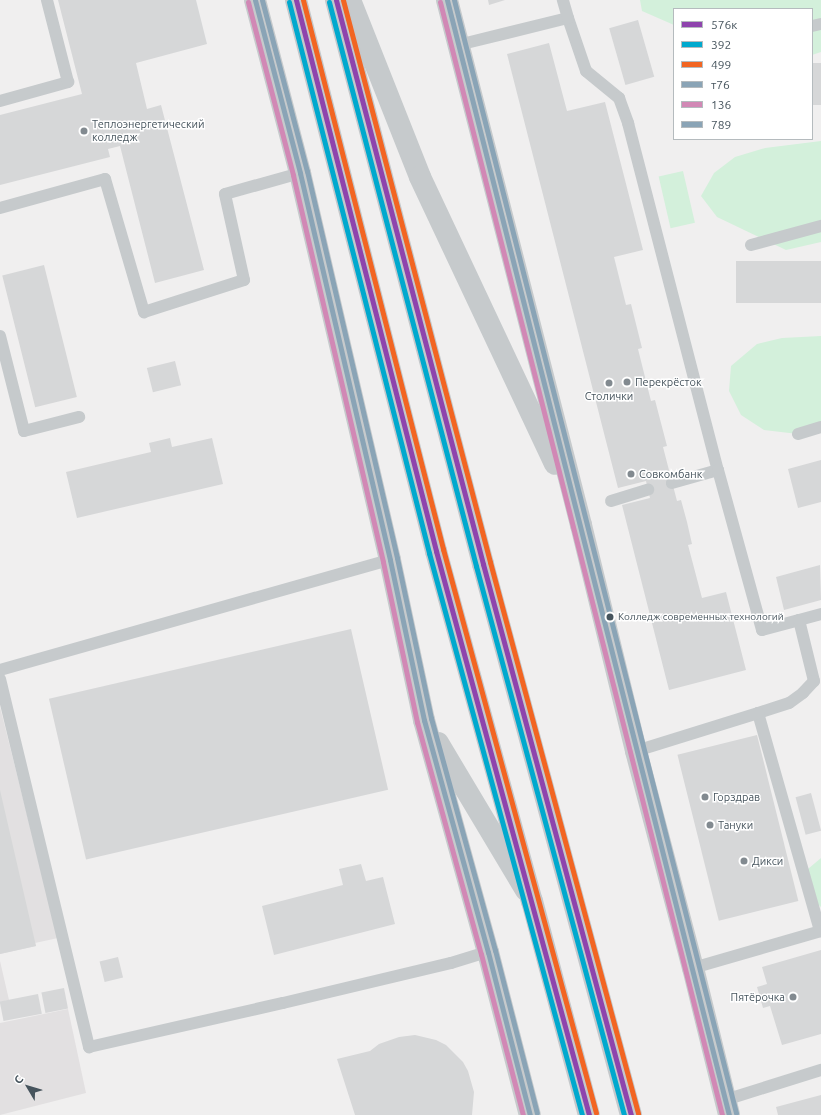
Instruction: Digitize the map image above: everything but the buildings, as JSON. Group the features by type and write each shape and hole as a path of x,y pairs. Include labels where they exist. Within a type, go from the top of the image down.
{"main road":[{"path":"296,0 436,551 589,1115"},
{"path":"336,0 481,557 631,1115"}],"street":[{"path":"255,0 300,173 390,560 424,720 488,952 530,1115"},
{"path":"350,0 420,177 577,510"},
{"path":"447,0 577,510 636,751 693,968 727,1108"},
{"path":"424,720 532,901"}],"lane":[{"path":"0,101 68,82 48,0"},
{"path":"563,0 586,71 619,98 628,123 718,470 762,630 821,614"},
{"path":"458,44 568,18"},
{"path":"0,208 105,179 144,312 244,280 226,194 300,173"},
{"path":"751,245 821,226"},
{"path":"0,336 24,431 78,417"},
{"path":"798,434 821,428"},
{"path":"672,483 718,470"},
{"path":"611,501 648,490"},
{"path":"0,670 390,560"},
{"path":"636,751 789,703 803,693 814,681 799,620"},
{"path":"0,679 89,1047 451,963 488,952"},
{"path":"693,968 820,931 758,713"},
{"path":"727,1108 821,1070"}],"shaded area":[{"path":"0,707 58,938 35,943 36,946 0,954"},
{"path":"0,961 9,1000 0,1002"},
{"path":"68,1009 86,1093 0,1115 0,1023"}],"green space":[{"path":"640,0 821,0 821,52 813,55 813,8 673,8 673,25 642,11"},
{"path":"821,141 821,242 786,250 717,217 701,196 714,173 735,157 765,148"},
{"path":"683,171 695,223 671,228 659,177"},
{"path":"821,336 821,427 798,434 764,430 741,415 729,391 731,366 757,344 782,338"},
{"path":"821,858 821,907 810,898 802,874"}],"transit line":[{"name":"т76","path":"255,0 300,173 390,560 424,720 488,952 530,1115"},
{"name":"789","path":"262,0 307,171 397,558 431,718 495,950 537,1113"},
{"name":"576к","path":"296,0 436,551 589,1115"},
{"name":"499","path":"303,0 443,549 596,1113"},
{"name":"576к","path":"336,0 483,564 631,1115"},
{"name":"499","path":"343,0 490,562 638,1113"},
{"name":"т76","path":"447,0 729,1115"},
{"name":"789","path":"454,0 736,1113"},
{"name":"136","path":"248,2 293,175 383,562 417,722 481,954 523,1115"},
{"name":"392","path":"289,2 429,553 582,1115"},
{"name":"392","path":"329,2 476,566 624,1115"},
{"name":"136","path":"440,2 722,1115"}],"place":[{"name":"Теплоэнергетический колледж","path":"84,131"},
{"name":"Перекрёсток","path":"627,382"},
{"name":"Столички","path":"609,383"},
{"name":"Совкомбанк","path":"631,474"},
{"name":"Колледж современных технологий","path":"610,617"},
{"name":"Горздрав","path":"705,797"},
{"name":"Тануки","path":"710,825"},
{"name":"Дикси","path":"744,861"},
{"name":"Пятёрочка","path":"793,997"}]}
